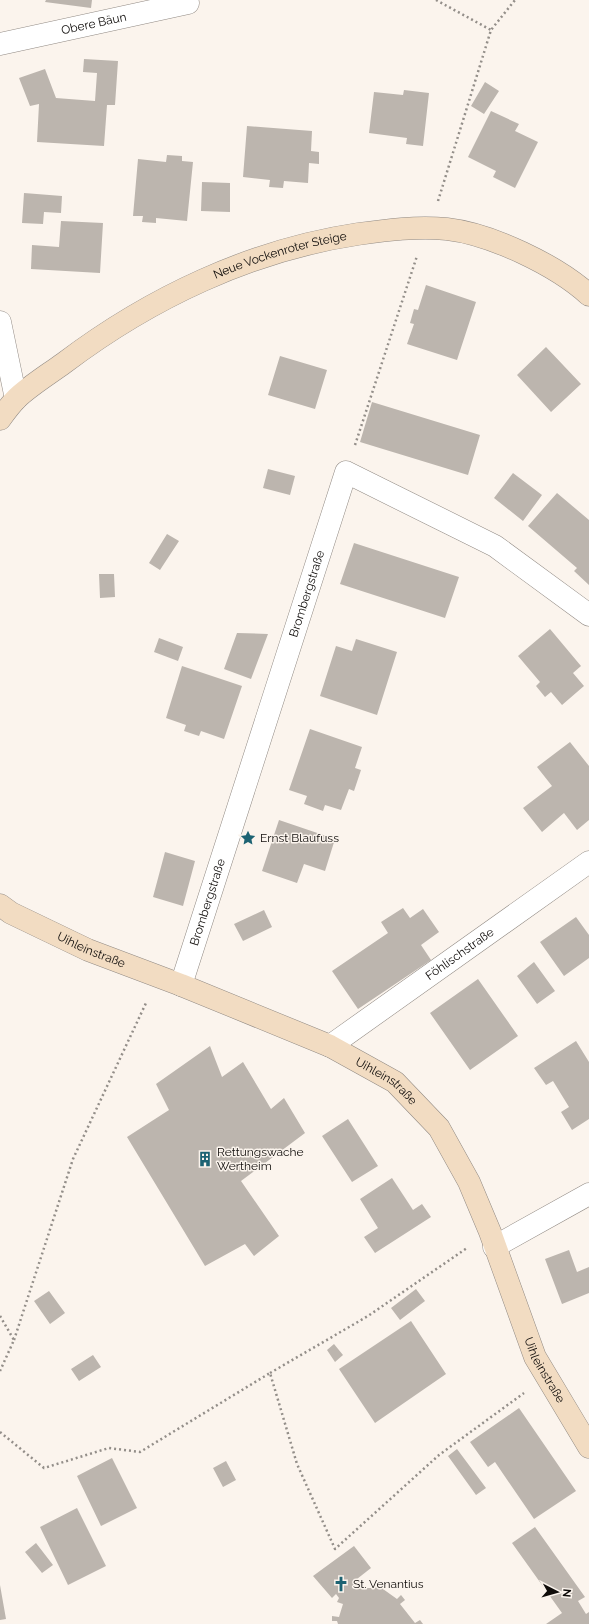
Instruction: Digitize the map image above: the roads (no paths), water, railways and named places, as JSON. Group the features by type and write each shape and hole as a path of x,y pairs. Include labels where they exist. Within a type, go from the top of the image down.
{"main road":[{"name":"Neue Vockenroter Steige","path":"0,419 16,399 91,342 149,307 227,270 269,253 306,243 386,230 448,229 471,234 521,253 553,268 589,295"},
{"name":"Uihleinstraße","path":"0,905 11,913 88,950 181,985 330,1046 395,1082 439,1128 469,1182 492,1240 534,1356 589,1447"}],"street":[{"name":"Obere Bäun","path":"0,44 188,3"},
{"path":"0,322 16,399"},
{"name":"Brombergstraße","path":"181,985 346,472 495,546 589,615"},
{"name":"Föhlischstraße","path":"330,1046 589,862"},
{"path":"492,1240 589,1194"}],"place":[{"name":"Ernst Blaufuss","path":"248,838"},
{"name":"Rettungswache Wertheim","path":"205,1159"},
{"name":"St. Venantius","path":"341,1584"}]}
